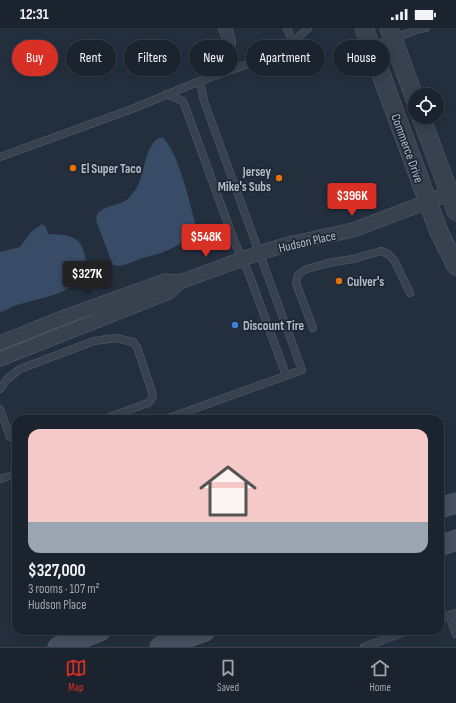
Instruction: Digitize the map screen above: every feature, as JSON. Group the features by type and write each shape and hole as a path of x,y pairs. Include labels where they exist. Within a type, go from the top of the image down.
{"main road":[{"path":"444,507 456,503"},
{"path":"444,544 456,540"},
{"path":"58,647 90,635"},
{"path":"160,647 194,635"}],"street":[{"name":"Commerce Drive","path":"364,28 368,40"},
{"name":"Commerce Drive","path":"391,33 411,88"},
{"name":"Commerce Drive","path":"381,76 439,232 456,266"},
{"name":"Commerce Drive","path":"425,124 453,193 456,211"},
{"name":"Hudson Place","path":"0,359 169,292 180,282 242,259 289,244 352,230 453,193"},
{"name":"Hudson Place","path":"0,343 62,318 164,281 180,282"}],"lane":[{"path":"222,28 226,40"},
{"path":"228,28 232,40"},
{"path":"287,28 292,40"},
{"path":"296,40 308,28"},
{"path":"380,40 391,33 426,28"},
{"path":"0,157 132,109 214,76"},
{"path":"177,415 302,370 204,100 200,81"},
{"path":"166,94 183,101 235,244 249,274 286,375"},
{"path":"313,328 296,280 299,272 304,270 328,263 353,259 378,251 383,252 391,256 394,260 410,293"},
{"path":"0,389 7,379 20,369 94,341 116,338 133,342 137,347 153,397 148,403 115,415"},
{"path":"0,409 10,436 12,435"},
{"path":"0,479 12,475"},
{"path":"453,614 456,634"},
{"path":"364,647 396,635"}],"water":[{"path":"158,138 163,138 178,165 195,222 194,232 191,237 164,252 124,265 113,265 96,217 102,210 119,204 129,198 135,191 152,144"},
{"path":"42,224 46,227 48,234 68,236 79,242 85,254 88,274 79,282 62,292 14,306 0,312 0,252 20,247 31,232"}],"place":[{"name":"El Super Taco","path":"73,168"},
{"name":"Jersey Mike's Subs","path":"279,178"},
{"name":"Culver's","path":"339,281"},
{"name":"Discount Tire","path":"235,325"}]}
